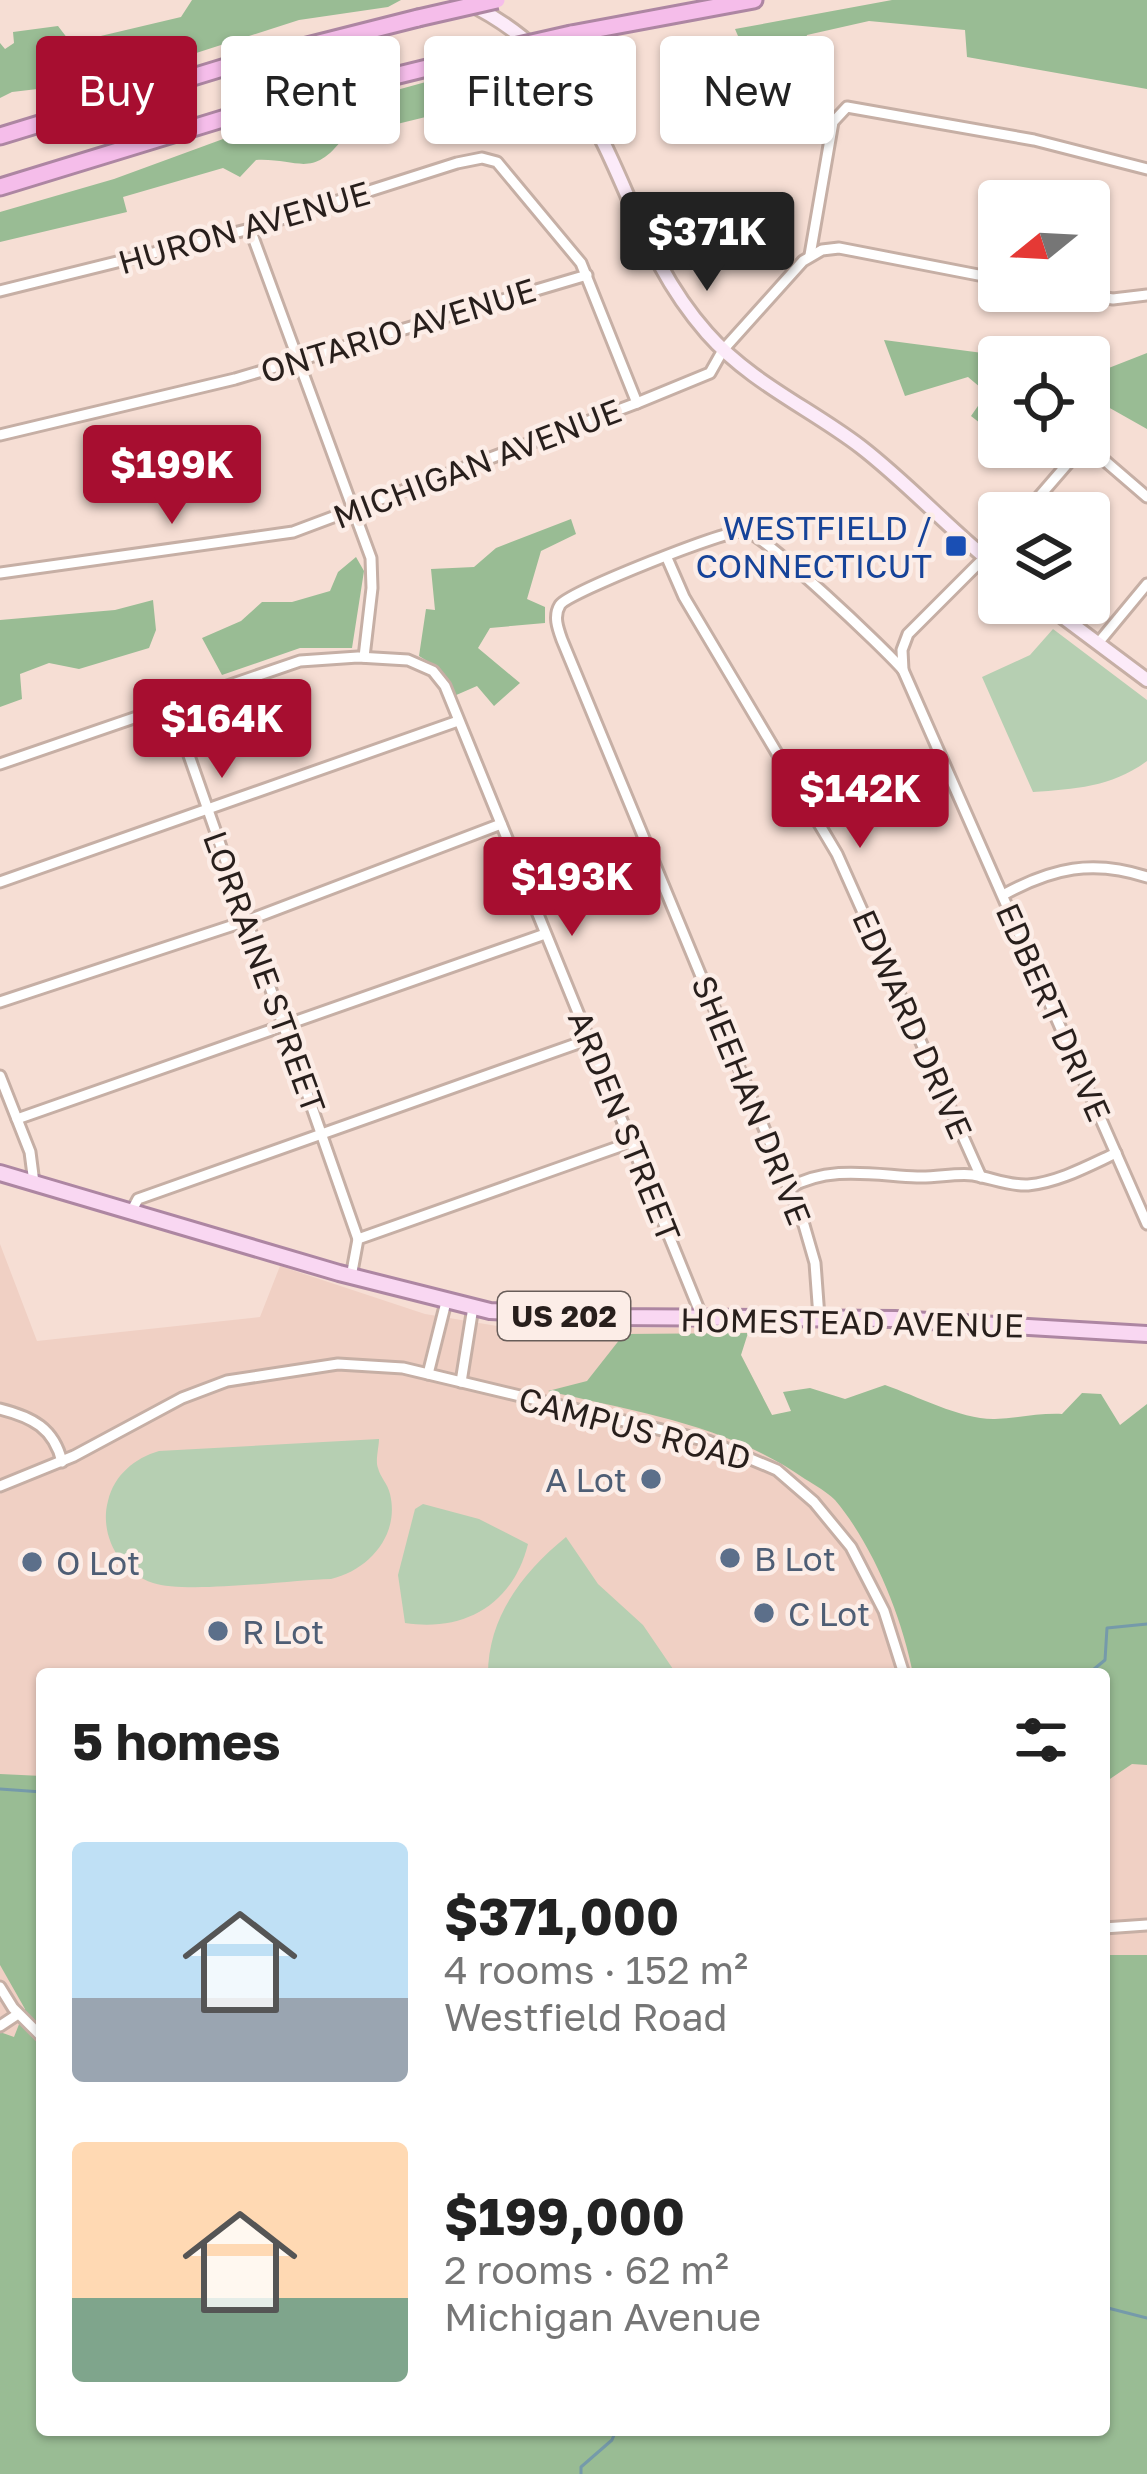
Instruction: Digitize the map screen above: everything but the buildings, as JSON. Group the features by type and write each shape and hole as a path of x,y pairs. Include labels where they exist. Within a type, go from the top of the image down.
{"highway":[{"path":"0,136 180,80 497,0"},
{"path":"0,188 273,104 571,34 754,0"}],"main road":[{"path":"462,0 517,33 572,87 603,136 671,283 723,350 770,388 864,449 978,552"},
{"path":"1073,624 1147,680"},
{"name":"HOMESTEAD AVENUE","path":"0,1173 472,1307 561,1316 818,1317 1147,1334"}],"street":[{"path":"978,275 839,248 810,255 833,122 847,107 1034,140 1147,170"},
{"name":"HURON AVENUE","path":"0,291 250,229 457,163 487,158 497,162 587,275"},
{"path":"0,764 300,661 364,657 372,571 250,229"},
{"name":"MICHIGAN AVENUE","path":"0,573 293,532 637,403 710,373 723,350 810,255"},
{"path":"587,275 637,403"},
{"name":"ONTARIO AVENUE","path":"0,435 235,380 587,275"},
{"path":"1110,299 1147,295"},
{"path":"1110,467 1147,496"},
{"path":"1044,492 1066,468"},
{"name":"SHEEHAN DRIVE","path":"818,1317 813,1254 789,1188 557,626 557,610 569,596 726,532 751,532 784,557 903,670"},
{"name":"EDWARD DRIVE","path":"667,558 684,597 837,854 981,1177"},
{"path":"903,670 908,634 978,563"},
{"path":"1099,642 1147,584"},
{"name":"ARDEN STREET","path":"364,657 408,660 429,668 445,686 703,1317"},
{"name":"EDBERT DRIVE","path":"903,670 1147,1224"},
{"name":"LORRAINE STREET","path":"171,704 358,1239"},
{"path":"0,882 458,721"},
{"path":"0,1002 246,921 501,824"},
{"path":"1004,896 1044,876 1084,866 1112,866 1147,877"},
{"path":"17,1119 545,934"},
{"path":"131,1212 138,1199 590,1039"},
{"path":"0,1076 30,1152 34,1183"},
{"path":"351,1276 358,1239 632,1142"},
{"path":"789,1188 815,1177 866,1172 1034,1184 1116,1154"},
{"path":"428,1374 446,1302"},
{"path":"461,1382 472,1307"},
{"name":"CAMPUS ROAD","path":"0,1486 62,1462 182,1398 239,1378 362,1363 428,1374 709,1441 777,1470 814,1502 851,1547 884,1611 902,1668"},
{"path":"0,1409 42,1425 54,1438 62,1462"},
{"path":"1110,1928 1147,1925"},
{"path":"0,1987 36,2031"},
{"path":"0,2026 18,2014"}],"shaded area":[{"path":"0,1244 37,1341 260,1317 280,1266 425,1314 509,1328 727,1328 787,1444 1147,1447 1147,2179 1110,2194 1110,1668 36,1668 36,2432 0,2447"}],"green space":[{"path":"192,0 401,0 388,7 299,20 249,36 221,36 221,45 197,53 197,36 101,36 181,17"},
{"path":"892,0 1147,0 1147,89 967,57 965,30 869,21 807,36 738,36 735,29"},
{"path":"58,26 66,36 36,36 36,89 0,98 0,43 5,49 14,43 13,32"},
{"path":"424,82 424,117 400,123 400,89"},
{"path":"221,140 221,144 338,144 313,163 256,160 240,177 223,168 123,197 127,212 0,242 0,212 114,179"},
{"path":"884,340 978,352 978,385 968,377 905,396"},
{"path":"1147,353 1147,429 1110,408 1110,367"},
{"path":"571,519 576,534 541,551 527,599 545,607 545,623 490,628 478,648 520,683 494,706 477,686 454,696 440,669 419,656 426,609 435,610 431,569 474,567 496,548"},
{"path":"356,557 364,571 352,648 300,648 222,675 202,638 241,621 262,602 292,602 330,591 338,572"},
{"path":"153,600 156,630 149,648 79,669 49,663 20,674 22,699 0,707 0,620 115,610"},
{"path":"1053,629 1147,700 1147,761 1107,781 1033,792 982,677 1030,655"},
{"path":"748,1333 741,1355 772,1415 791,1411 783,1392 810,1388 845,1399 885,1385 954,1412 995,1419 1062,1414 1082,1393 1101,1394 1120,1425 1147,1404 1147,1765 1132,1764 1110,1779 1110,1668 912,1668 894,1606 873,1560 849,1518 817,1486 745,1445 713,1433 548,1391 587,1381 624,1334"},
{"path":"379,1439 377,1465 390,1494 390,1523 369,1559 345,1574 239,1586 169,1586 130,1570 109,1539 106,1514 115,1483 150,1454"},
{"path":"423,1504 479,1519 528,1544 511,1583 498,1598 466,1618 427,1625 405,1623 398,1575 415,1509"},
{"path":"566,1537 598,1584 643,1625 672,1668 489,1668 501,1615 536,1565"},
{"path":"0,1774 36,1776 36,2436 1110,2436 1110,1955 1147,1955 1147,2474 0,2474 0,2032 14,2037 25,2009 0,1965"}],"waterway":[{"path":"1095,1668 1105,1660 1107,1628 1147,1624"},
{"path":"0,1789 36,1792"},
{"path":"1110,2309 1147,2318"},
{"path":"581,2474 581,2467 614,2436"}],"place":[{"name":"WESTFIELD / CONNECTICUT","path":"956,546"},
{"name":"A Lot","path":"651,1479"},
{"name":"B Lot","path":"730,1558"},
{"name":"O Lot","path":"32,1562"},
{"name":"C Lot","path":"764,1613"},
{"name":"R Lot","path":"218,1631"}]}
